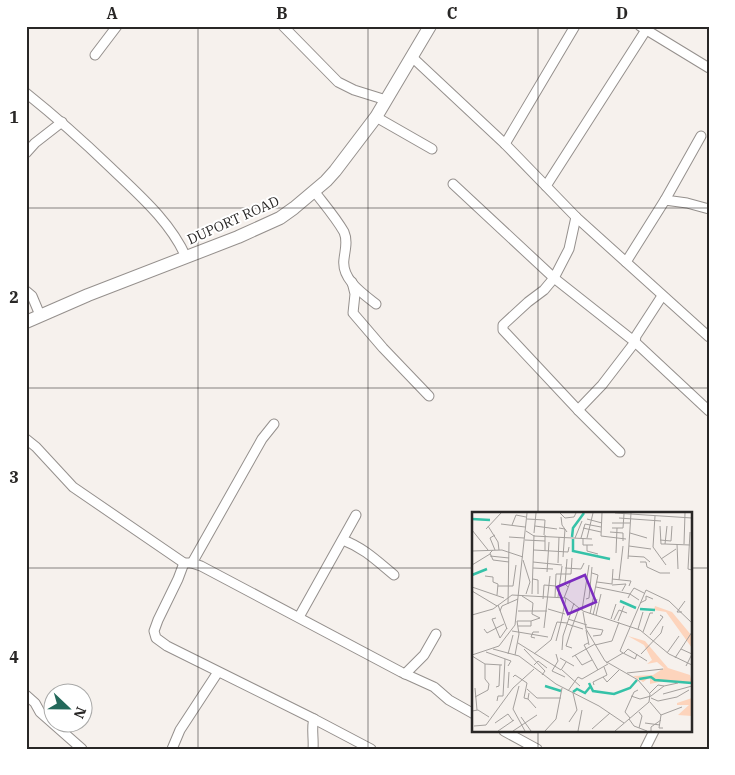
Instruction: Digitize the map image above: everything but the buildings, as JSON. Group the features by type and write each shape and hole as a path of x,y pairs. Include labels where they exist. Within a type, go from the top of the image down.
{"street":[{"path":"95,55 117,26"},
{"path":"283,26 338,82 354,90 386,100"},
{"name":"DUPORT ROAD","path":"26,322 280,218 314,191 335,171 376,117 430,26"},
{"path":"505,144 575,26"},
{"path":"546,186 643,28 709,68"},
{"path":"412,57 505,144 576,217 709,337"},
{"path":"26,94 62,122 132,187 167,225 179,241 186,257"},
{"path":"376,117 432,149"},
{"path":"26,153 35,143 62,122"},
{"path":"626,262 665,200 701,136"},
{"path":"453,184 554,278 635,342 709,411"},
{"path":"314,191 344,233 347,243 343,262 345,272 360,292 376,304"},
{"path":"665,200 709,209"},
{"path":"576,217 568,249 554,278 544,290 528,302 504,325 503,330 620,452"},
{"path":"352,282 354,294 353,313 383,348 429,396"},
{"path":"26,292 32,296 40,315"},
{"path":"578,410 602,385 635,342 636,336 662,296"},
{"path":"274,424 262,439 178,579 158,620 154,631 156,638 167,646 371,749"},
{"path":"26,439 36,447 73,488 188,563 201,566 405,674 434,687 449,700 472,713"},
{"path":"299,618 356,515"},
{"path":"343,540 357,545 394,575"},
{"path":"405,674 424,655 436,634"},
{"path":"172,749 180,730 218,672"},
{"path":"26,695 35,703 40,712 82,749"},
{"path":"312,749 314,737 312,723 314,719"},
{"path":"509,732 537,749"},
{"path":"645,749 654,732"}]}
